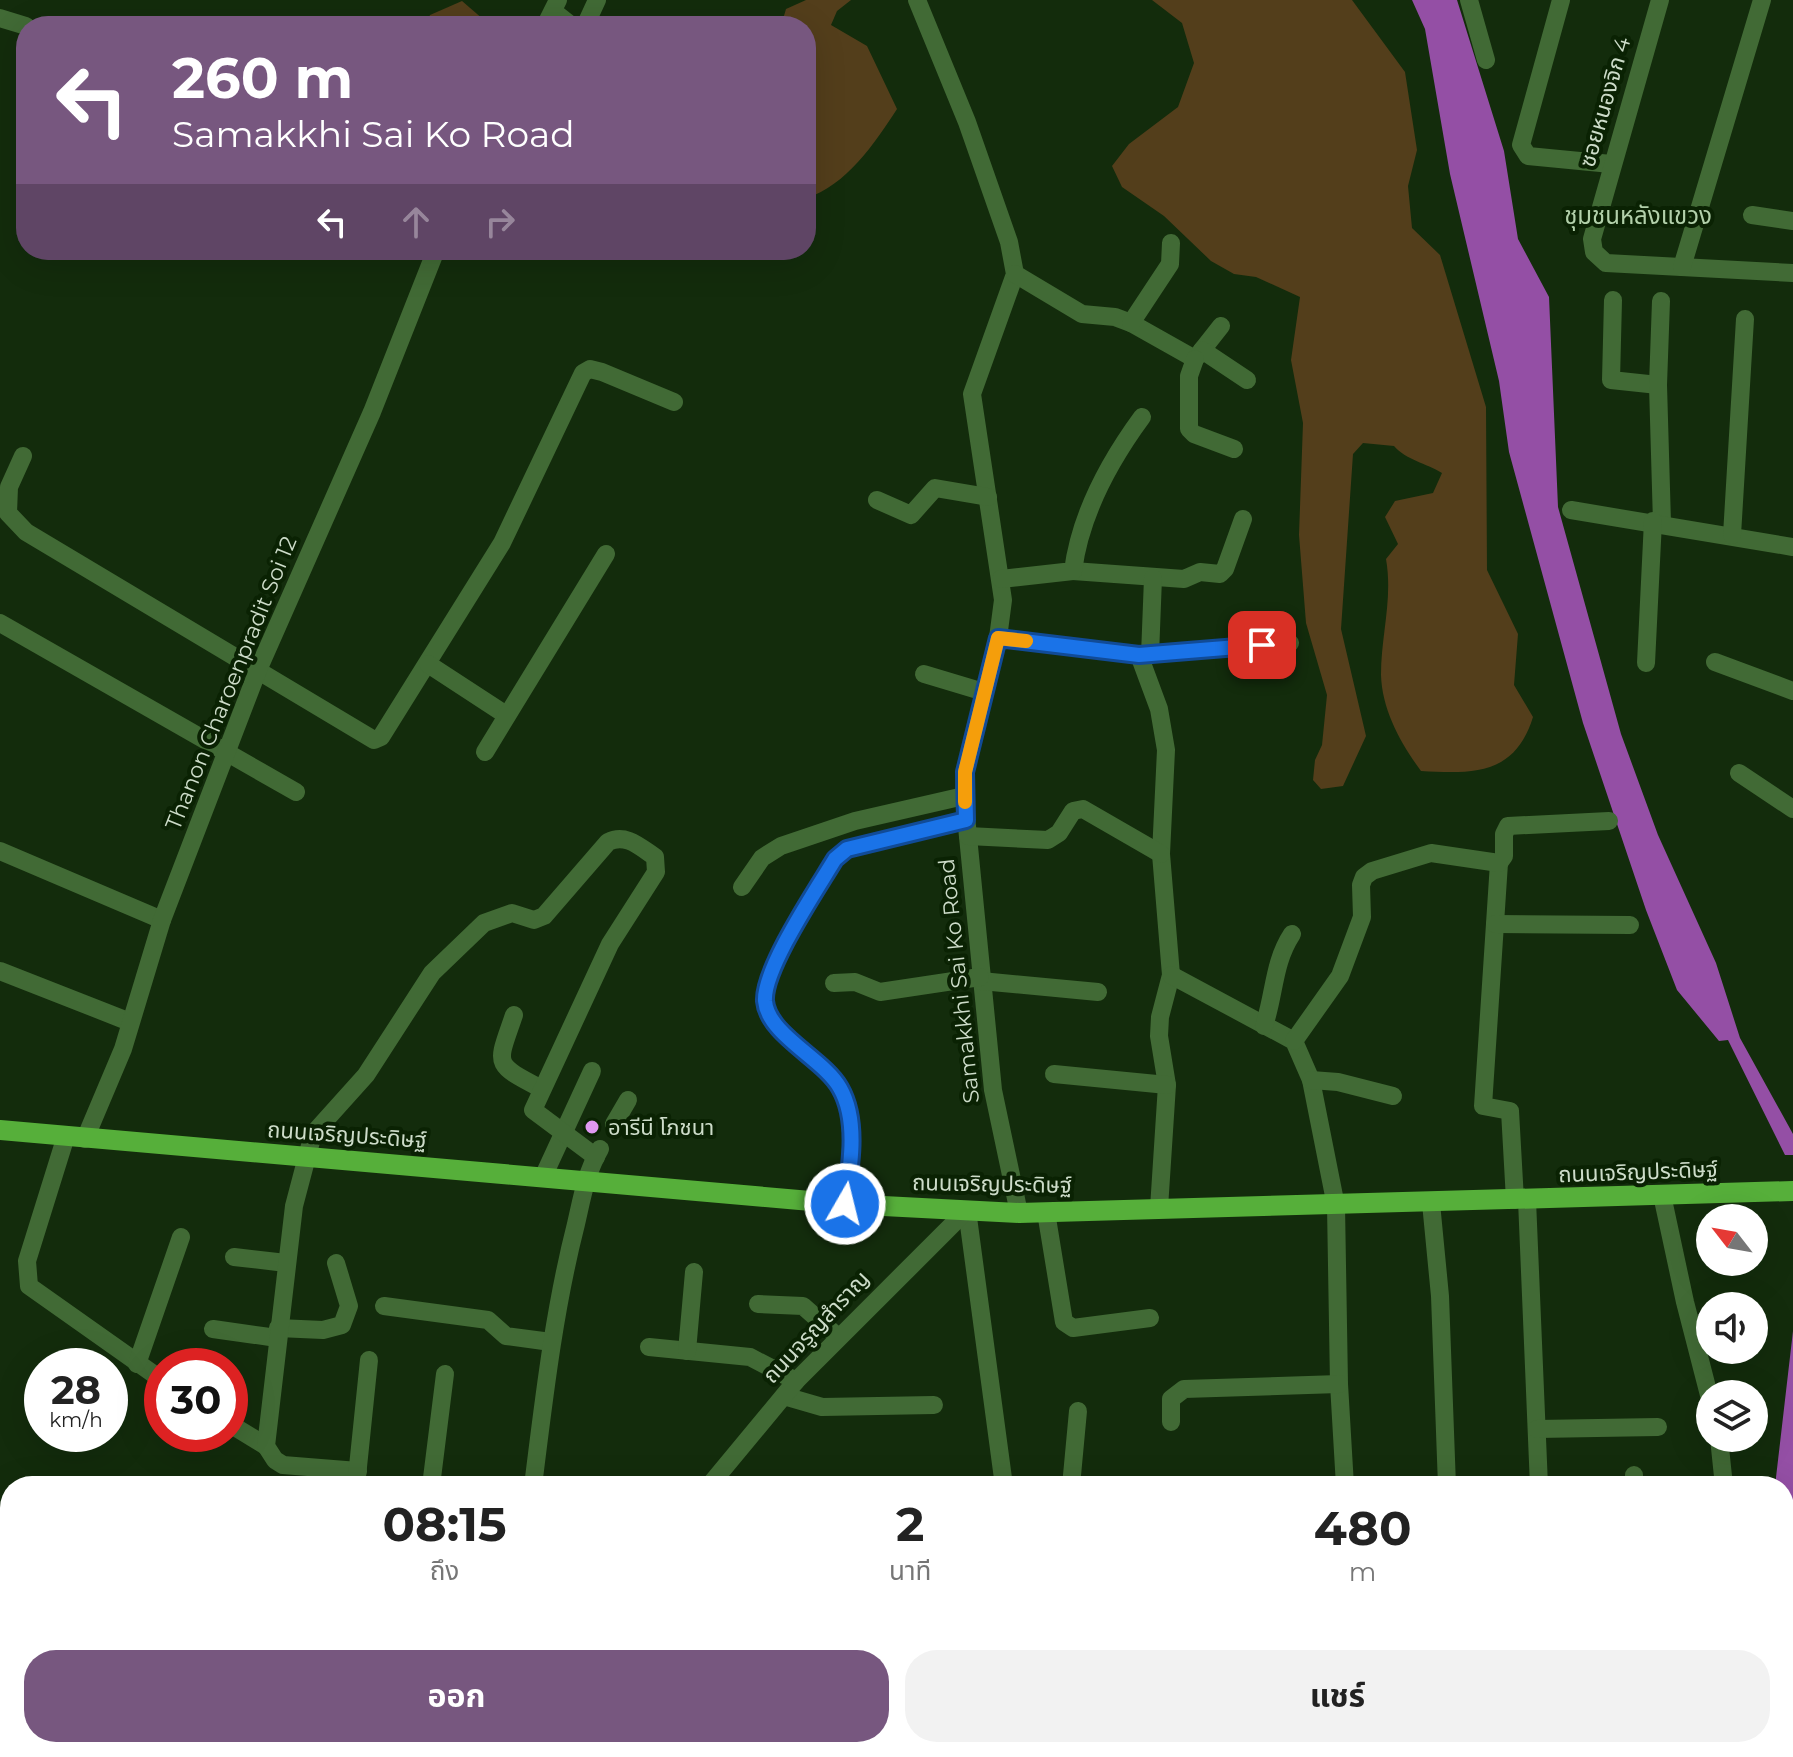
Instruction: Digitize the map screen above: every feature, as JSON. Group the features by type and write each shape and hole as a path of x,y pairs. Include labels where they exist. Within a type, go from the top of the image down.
{"main road":[{"name":"ถนนเจริญประดิษฐ์","path":"0,1130 544,1175 845,1204 1019,1213 1793,1191"}],"street":[{"path":"1469,0 1486,60"},
{"path":"1561,0 1521,145 1528,156 1611,164"},
{"name":"ซอยหนองจิก 4","path":"1660,0 1611,164 1592,239 1594,252 1606,263 1793,273"},
{"path":"1682,267 1762,0"},
{"path":"918,2 967,122 1009,242 1015,274 1082,314 1115,317 1131,323 1247,380"},
{"path":"1752,215 1793,221"},
{"path":"1131,323 1170,264 1171,243"},
{"name":"Thanon Charoenpradit Soi 12","path":"144,1368 29,1286 27,1261 76,1137 123,1049 162,920 258,670 372,412 432,260"},
{"name":"Samakkhi Sai Ko Road","path":"1015,274 972,394 1003,600 998,638 965,772 964,796 993,1090 1019,1213"},
{"path":"1613,300 1611,380 1658,385"},
{"path":"1646,663 1658,522 1661,301"},
{"path":"1732,535 1745,319"},
{"path":"1221,326 1199,354 1189,376 1189,429 1194,434 1234,449"},
{"path":"23,456 7,502 13,521 374,740 381,737 502,543 583,373 590,369 602,372 674,402"},
{"path":"1073,571 1077,539 1084,521 1123,443 1142,417"},
{"path":"877,500 911,515 935,488 988,497"},
{"path":"1571,510 1658,522 1793,547"},
{"path":"1001,579 1073,571 1184,579 1200,572 1223,572 1243,519"},
{"path":"485,752 606,554"},
{"path":"1153,578 1144,655 1165,730 1161,854 1171,975 1160,1017 1159,1036 1167,1085 1159,1208"},
{"path":"0,623 296,792"},
{"path":"998,638 1144,655 1290,643"},
{"path":"1715,662 1793,691"},
{"path":"428,664 506,715"},
{"path":"924,674 984,692"},
{"path":"1739,773 1793,809"},
{"path":"742,887 762,858 781,846 855,821 964,796"},
{"path":"845,1204 851,1160 848,1113 840,1088 774,1022 765,1004 771,973 835,859 847,849 967,828 1048,840 1059,833 1073,811 1083,809 1161,854"},
{"path":"1539,1476 1521,1200 1510,1111 1483,1106 1499,863 1504,856 1504,834 1508,826 1609,821"},
{"path":"266,1446 286,1263 305,1156 318,1125 366,1075 432,973 484,923 512,913 534,920 544,916 608,842 617,838 627,839 655,857 656,872 610,944 540,1088 533,1110 563,1135 598,1153 585,1179 551,1342 534,1476"},
{"path":"0,851 162,920"},
{"path":"1294,1041 1340,976 1362,917 1361,885 1364,877 1372,871 1431,853 1499,863"},
{"path":"1495,924 1630,925"},
{"path":"1264,1026 1272,1001 1277,961 1292,934"},
{"path":"0,971 130,1022"},
{"path":"1171,975 1294,1041 1311,1080 1336,1206 1339,1384 1344,1476"},
{"path":"834,983 855,982 880,992 981,979 1098,992"},
{"path":"514,1015 501,1053 501,1063 506,1071 540,1088"},
{"path":"544,1175 592,1071"},
{"path":"1054,1074 1167,1085"},
{"path":"1311,1080 1338,1082 1393,1096"},
{"path":"614,1124 628,1100"},
{"path":"1662,1195 1706,1380"},
{"path":"1431,1203 1440,1296 1447,1476"},
{"path":"967,1210 1003,1476"},
{"name":"ถนนจรูญสำราญ","path":"717,1476 790,1388 967,1210"},
{"path":"1046,1212 1064,1322 1073,1328 1150,1318"},
{"path":"137,1364 181,1237"},
{"path":"234,1257 286,1263"},
{"path":"213,1329 278,1333 323,1330 342,1325 349,1306 336,1263"},
{"path":"687,1351 694,1272"},
{"path":"758,1304 803,1306 838,1337"},
{"path":"384,1306 488,1320 506,1336 551,1342"},
{"path":"649,1347 750,1357 790,1388 822,1407 934,1405"},
{"path":"357,1476 369,1360"},
{"path":"432,1476 445,1374"},
{"path":"1171,1422 1171,1399 1184,1389 1339,1384"},
{"path":"1072,1476 1078,1411"},
{"path":"1537,1429 1658,1427"},
{"path":"248,1435 266,1446 275,1460 283,1465 346,1476"},
{"path":"1720,1452 1723,1476"}],"shaded area":[{"path":"806,0 851,0 837,11 831,25 867,46 897,109 847,174 816,194 816,16 784,16 786,9"},
{"path":"1152,0 1352,0 1405,72 1417,150 1408,186 1412,228 1440,255 1486,407 1487,570 1518,634 1514,685 1533,717 1515,750 1490,767 1458,772 1421,771 1406,750 1389,714 1381,675 1388,588 1386,559 1398,544 1385,517 1395,501 1433,493 1442,473 1410,458 1394,446 1363,443 1353,454 1341,629 1366,736 1343,786 1321,789 1313,780 1315,760 1322,745 1327,695 1306,623 1299,535 1303,423 1291,360 1300,297 1256,277 1234,274 1211,261 1164,216 1122,187 1112,166 1129,144 1178,107 1194,63 1182,23"},
{"path":"1412,0 1457,0 1504,151 1518,239 1549,297 1558,507 1621,734 1658,835 1716,963 1740,1038 1793,1134 1793,1155 1785,1155 1728,1040 1719,1041 1677,990 1646,910 1583,723 1509,452 1499,381 1450,174 1425,29"},
{"path":"462,1 479,16 430,16"},
{"path":"1793,1331 1793,1476 1776,1476"}],"slow traffic":[{"path":"965,802 965,772 998,638 1026,641"}],"place":[{"name":"อารีนี โภชนา","path":"592,1127"}],"district":[{"name":"ชุมชนหลังแขวง","path":"1638,215"}],"route":[{"path":"845,1204 851,1160 848,1113 840,1088 774,1022 765,1004 766,991 771,973 835,859 860,843 966,820 965,772 998,638 1139,655 1262,645"}]}
